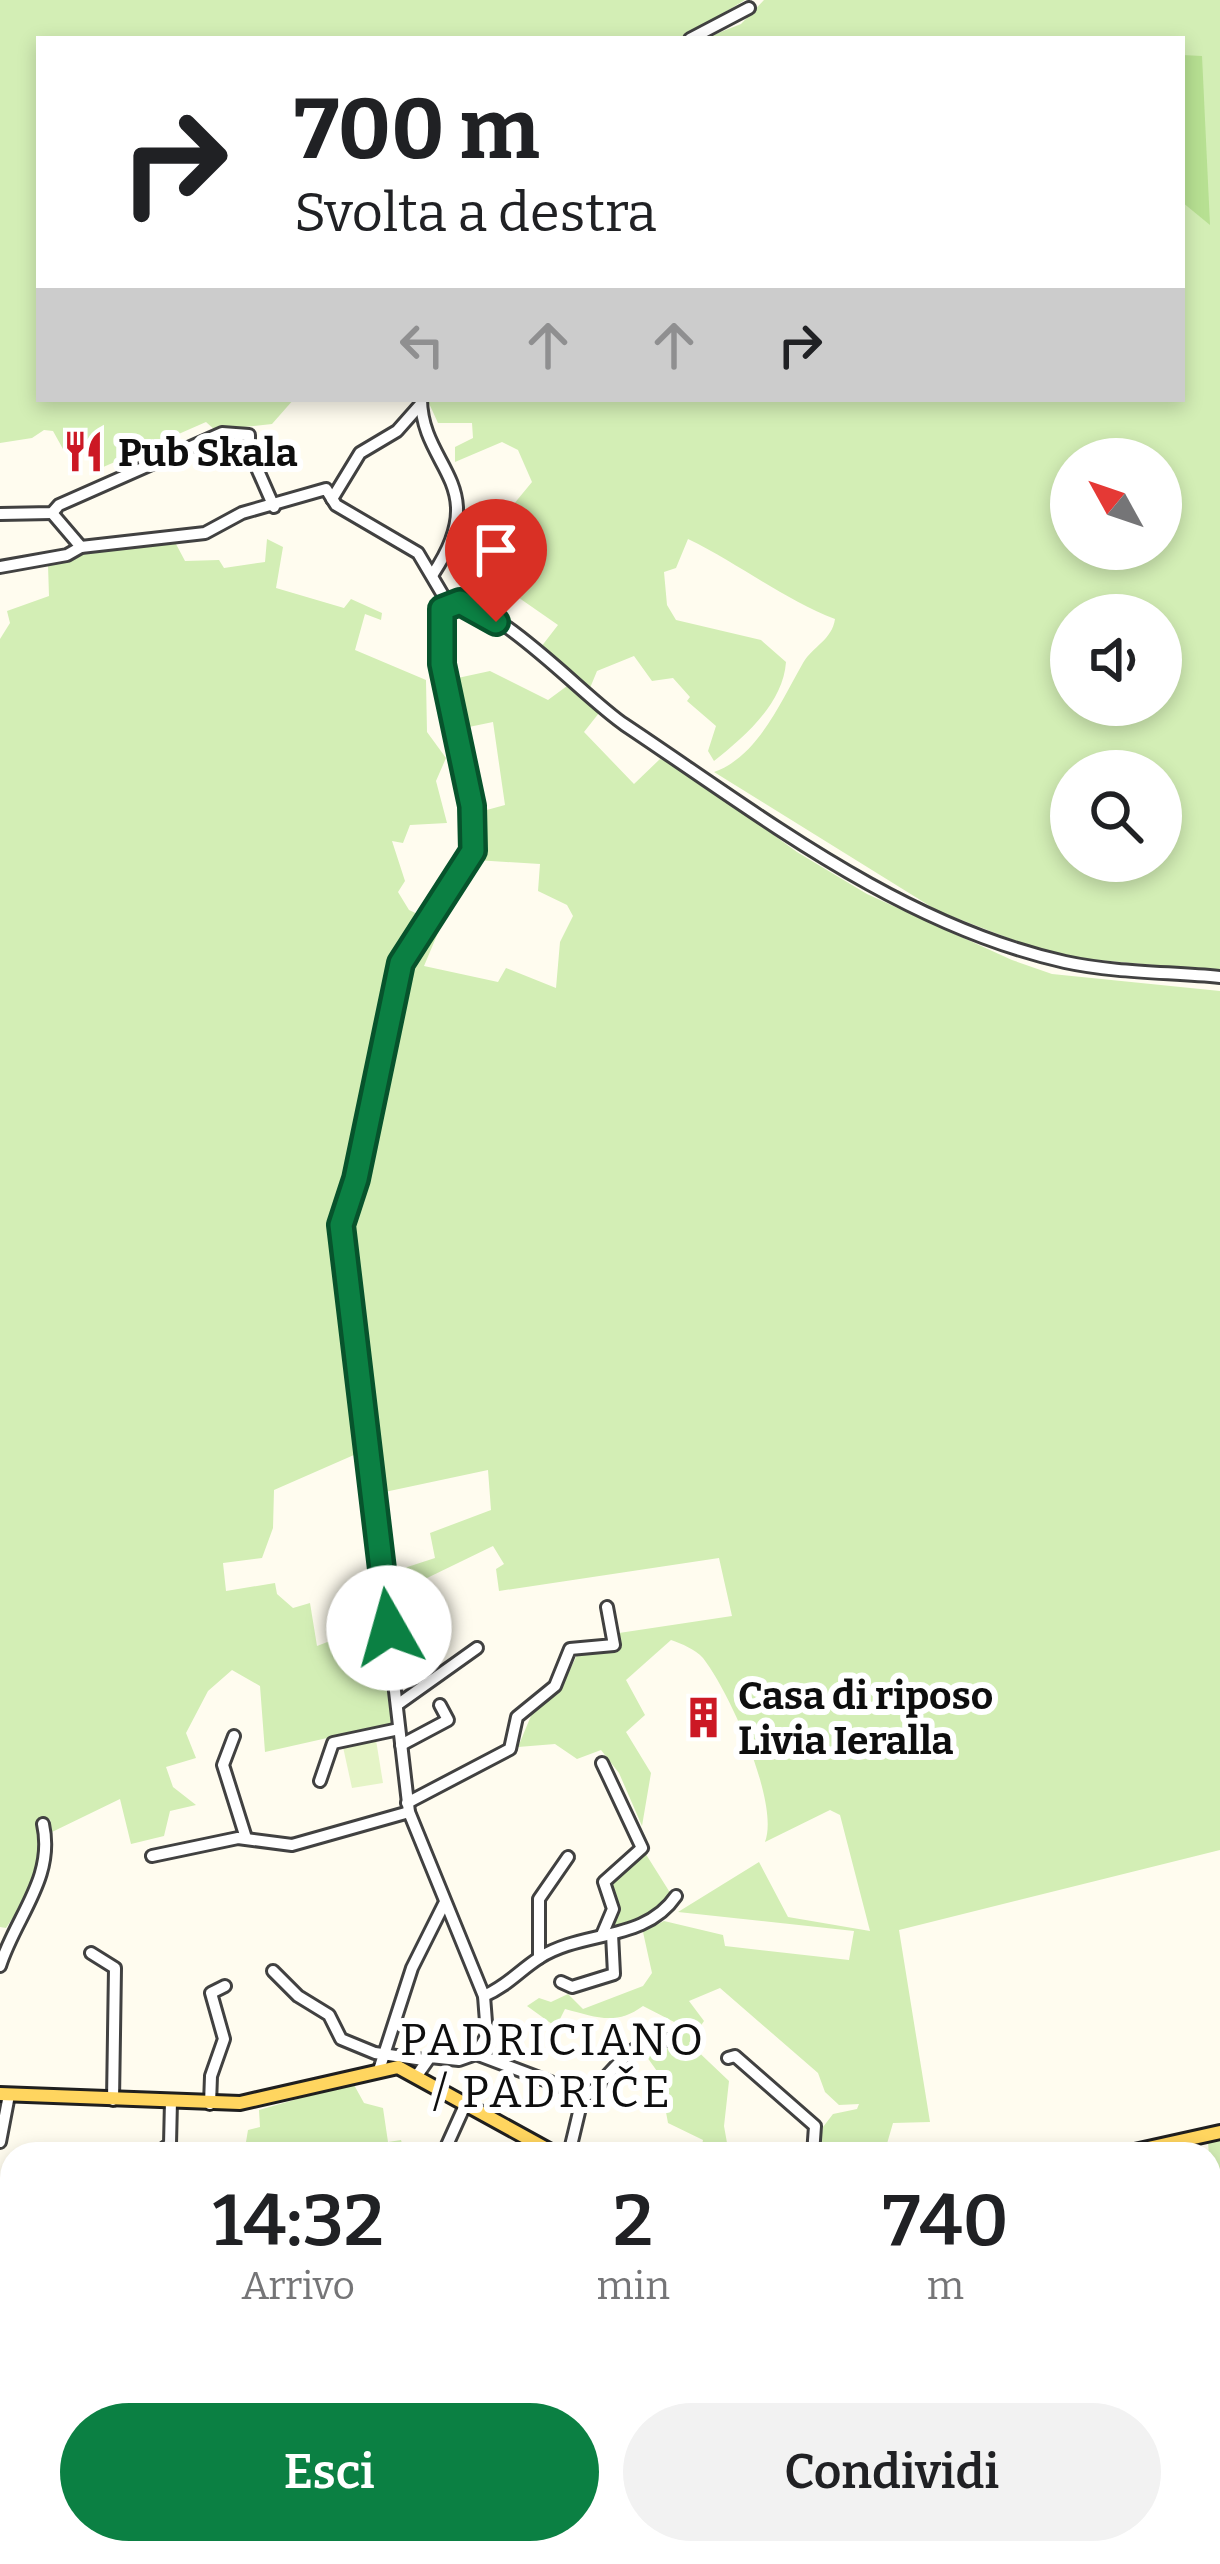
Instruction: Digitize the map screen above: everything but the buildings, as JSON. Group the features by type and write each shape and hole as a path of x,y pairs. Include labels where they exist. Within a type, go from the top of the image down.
{"main road":[{"path":"4,2094 210,2104 266,2099 379,2070 421,2067 466,2103 535,2142"},
{"path":"1175,2142 1220,2132"}],"street":[{"path":"696,36 749,8"},
{"path":"332,499 360,453 397,431 421,402 458,492 442,560 433,574"},
{"path":"0,514 52,513 59,505 240,431 249,435 248,451 274,507"},
{"path":"0,567 67,555 81,547 205,533 242,512 274,507 319,487 404,542 433,574 447,602"},
{"path":"52,513 81,547"},
{"path":"447,602 460,602 496,622 621,722 858,880 908,905 1065,962 1220,977"},
{"path":"273,1971 298,1996 329,2015 341,2039 421,2067 476,2054 487,2035 484,1996 408,1808 341,1225 356,1179 401,963 473,851 474,821 440,644 440,618 447,602"},
{"path":"152,1856 246,1838 292,1845 408,1808 510,1749 517,1717 555,1686 570,1648 614,1646 607,1607"},
{"path":"397,1705 477,1648"},
{"path":"401,1745 448,1720 440,1705"},
{"path":"320,1781 333,1743 399,1729"},
{"path":"234,1736 223,1765 246,1838"},
{"path":"561,1982 572,1987 614,1974 606,1935 613,1909 604,1882 642,1848 602,1763"},
{"path":"0,1966 19,1915 43,1879 48,1853 43,1825"},
{"path":"539,1958 539,1899 568,1857"},
{"path":"484,1996 507,1987 539,1958 667,1910 676,1896"},
{"path":"379,2070 412,1968 444,1904"},
{"path":"91,1953 115,1968 113,2100"},
{"path":"210,2104 211,2076 224,2039 211,1993 225,1986"},
{"path":"570,2142 579,2100 597,2090 611,2066 656,2039 667,2040"},
{"path":"476,2054 550,2085 561,2083 579,2100"},
{"path":"728,2058 735,2056 752,2067 815,2126 814,2142"},
{"path":"0,2142 4,2094"},
{"path":"170,2101 170,2142"},
{"path":"448,2142 466,2103"}],"green space":[{"path":"0,0 745,0 686,36 36,36 36,402 291,402 272,424 215,430 206,422 101,468 91,439 63,449 53,431 44,430 32,438 0,443"},
{"path":"764,0 1220,0 1220,971 1055,956 938,911 714,772 730,765 756,741 835,619 688,539 676,568 664,572 667,605 676,620 761,640 786,662 770,705 714,761 708,751 716,726 687,701 690,697 673,678 652,681 634,656 597,671 590,688 541,647 558,625 502,586 483,561 504,516 532,482 518,450 502,442 455,462 455,447 473,438 472,423 438,423 428,402 1185,402 1185,36 711,36 741,24"},
{"path":"1185,55 1202,56 1210,225 1185,204"},
{"path":"267,539 283,547 276,588 344,608 351,599 382,613 381,620 365,614 355,650 426,680 427,732 446,758 436,781 447,823 410,825 403,843 392,841 405,881 398,892 409,910 422,916 388,991 344,1201 328,1228 337,1244 350,1300 363,1451 274,1490 273,1528 262,1558 223,1563 226,1591 275,1583 277,1594 293,1608 310,1603 317,1646 382,1621 394,1723 265,1752 260,1686 232,1670 208,1691 186,1733 196,1758 166,1767 173,1787 196,1805 170,1811 164,1836 131,1844 120,1799 52,1832 50,1819 38,1822 40,1853 35,1879 6,1928 0,1927 0,639 10,623 7,611 49,596 48,565 100,548 176,544 185,561 219,560 224,568 265,562"},
{"path":"490,671 548,700 567,686 599,713 584,732 634,784 660,759 682,768 797,852 867,894 1012,960 1052,974 1220,991 1220,1850 899,1930 930,2122 893,2123 887,2142 820,2142 823,2127 833,2114 857,2109 859,2104 839,2105 825,2092 818,2073 720,1988 689,2001 704,2021 689,2043 729,2081 727,2142 703,2142 668,2123 659,2074 647,2057 676,2043 682,2026 643,2006 615,2018 565,2009 556,2027 527,2006 539,1998 551,2002 568,1994 583,2009 643,1986 652,1973 643,1932 664,1921 723,1935 725,1946 849,1960 854,1931 678,1912 759,1862 788,1917 870,1931 840,1815 830,1810 765,1842 765,1801 738,1720 714,1674 688,1647 671,1640 626,1680 645,1715 626,1732 651,1773 642,1826 619,1773 601,1750 577,1759 555,1744 518,1747 533,1711 558,1694 579,1651 618,1649 619,1633 732,1616 719,1558 499,1591 496,1569 504,1564 493,1546 390,1596 389,1573 435,1558 430,1533 491,1510 488,1470 380,1493 348,1229 399,984 430,926 440,928 424,966 498,982 506,968 556,988 560,942 573,916 567,905 538,891 540,864 476,860 483,811 505,805 493,722 464,728 453,679"},
{"path":"376,1740 383,1783 352,1788 343,1747"},
{"path":"642,1848 674,1899 667,1910 602,1935 610,1917 604,1882"},
{"path":"353,2083 364,2103 383,2108 388,2142 246,2142 248,2130 260,2127 259,2110"}],"place":[{"name":"Pub Skala","path":"84,452"},
{"name":"Casa di riposo Livia Ieralla","path":"704,1717"}],"district":[{"name":"PADRICIANO / PADRIČE","path":"553,2065"}],"route":[{"path":"389,1628 353,1291 341,1225 356,1179 394,983 415,939 469,862 476,836 442,664 442,609 447,602 460,602 496,622"}]}
